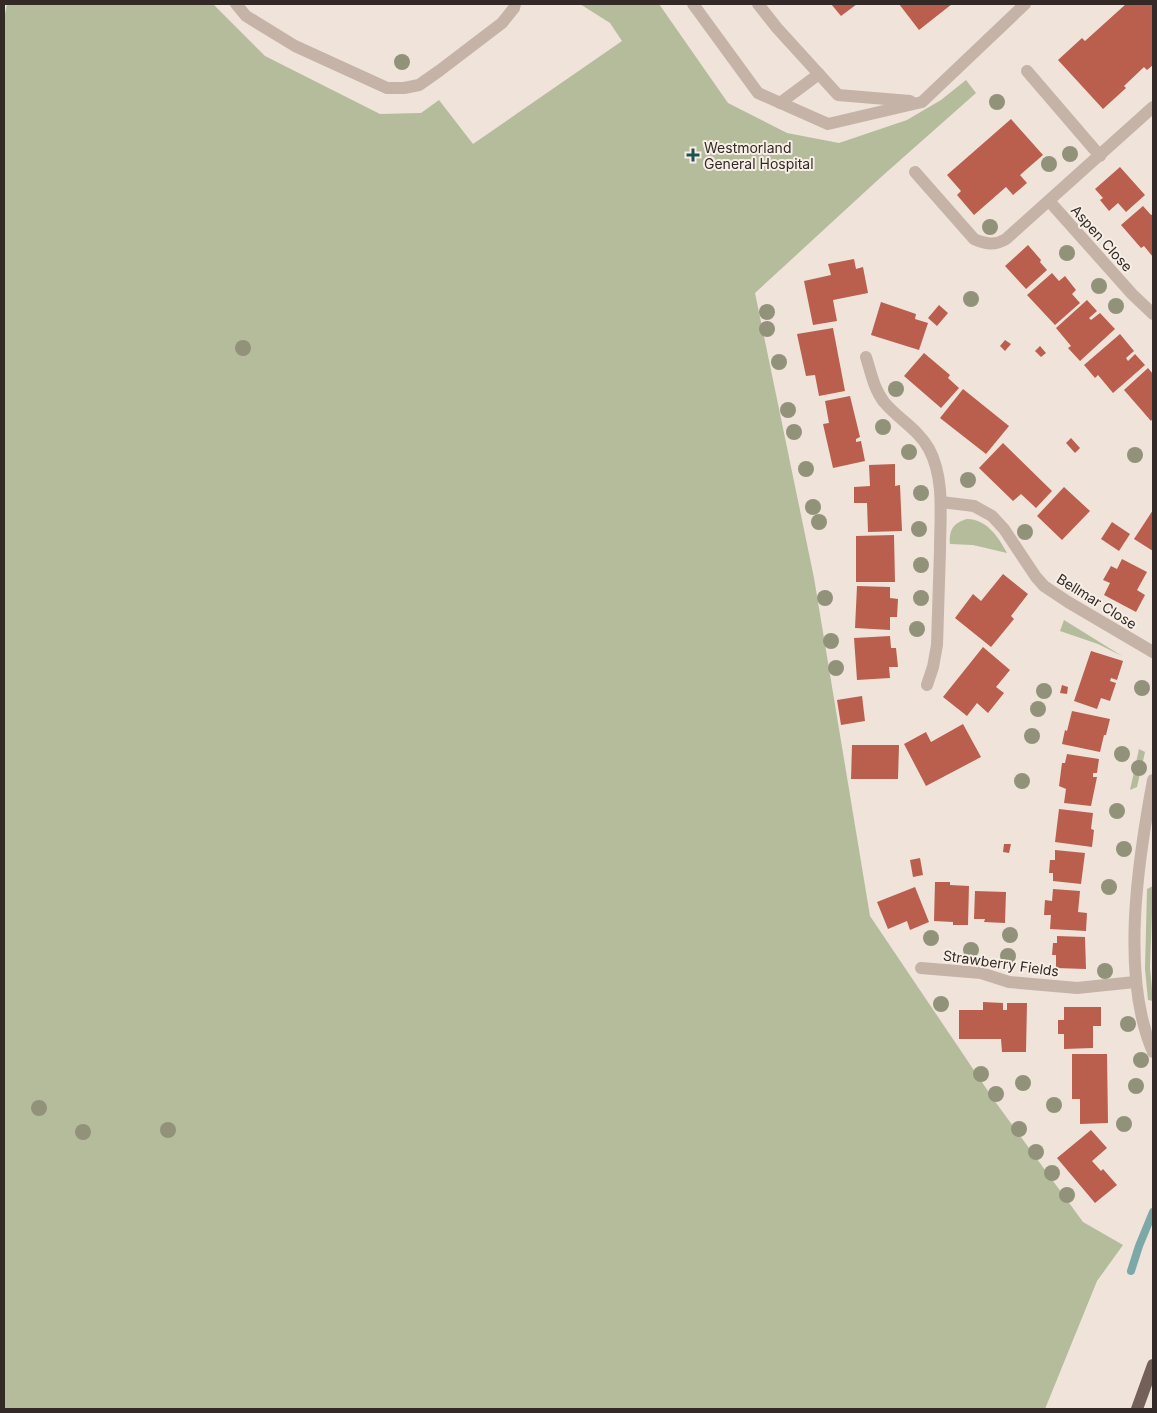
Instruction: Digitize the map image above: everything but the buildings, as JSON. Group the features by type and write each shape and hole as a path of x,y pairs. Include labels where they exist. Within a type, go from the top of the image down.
{"main road":[{"path":"1137,1409 1153,1365"}],"street":[{"path":"236,4 246,16 295,46 387,88 404,88 419,85 439,71 502,23 515,4"},
{"path":"693,4 758,93 828,124 922,102 1019,6"},
{"path":"758,4 777,28 838,95 922,102"},
{"path":"1027,71 1100,156"},
{"path":"780,103 819,74"},
{"name":"Aspen Close","path":"915,172 974,238 982,243 992,244 1000,242 1050,202 1153,107"},
{"name":"Aspen Close","path":"1050,202 1132,294 1153,314"},
{"path":"866,357 880,397 915,430 929,450 935,465 941,502 937,645 927,685"},
{"name":"Bellmar Close","path":"941,502 974,506 992,516 1004,529 1044,586 1153,652"},
{"path":"1153,780 1145,822 1136,904 1135,982 1147,1014 1153,1052"},
{"name":"Strawberry Fields","path":"921,968 981,973 1009,982 1078,988 1135,982"}],"green space":[{"path":"7,4 213,4 265,56 380,114 421,113 439,100 473,144 622,41 610,23 580,4 659,4 728,103 787,133 839,143 907,120 941,100 966,80 976,93 755,293 814,578 870,916 994,1100 1083,1222 1123,1245 1097,1281 1045,1409 4,1409 4,19"},
{"path":"967,519 986,525 1000,541 1007,553 973,545 950,544 951,531 955,525"},
{"path":"1064,620 1122,656 1098,644 1060,631"},
{"path":"1139,749 1145,752 1137,787 1130,790"},
{"path":"1153,886 1150,967 1153,1001 1148,1000 1145,969 1147,889"}],"waterway":[{"path":"1131,1271 1153,1212"}],"place":[{"name":"Westmorland General Hospital","path":"693,155"}]}
